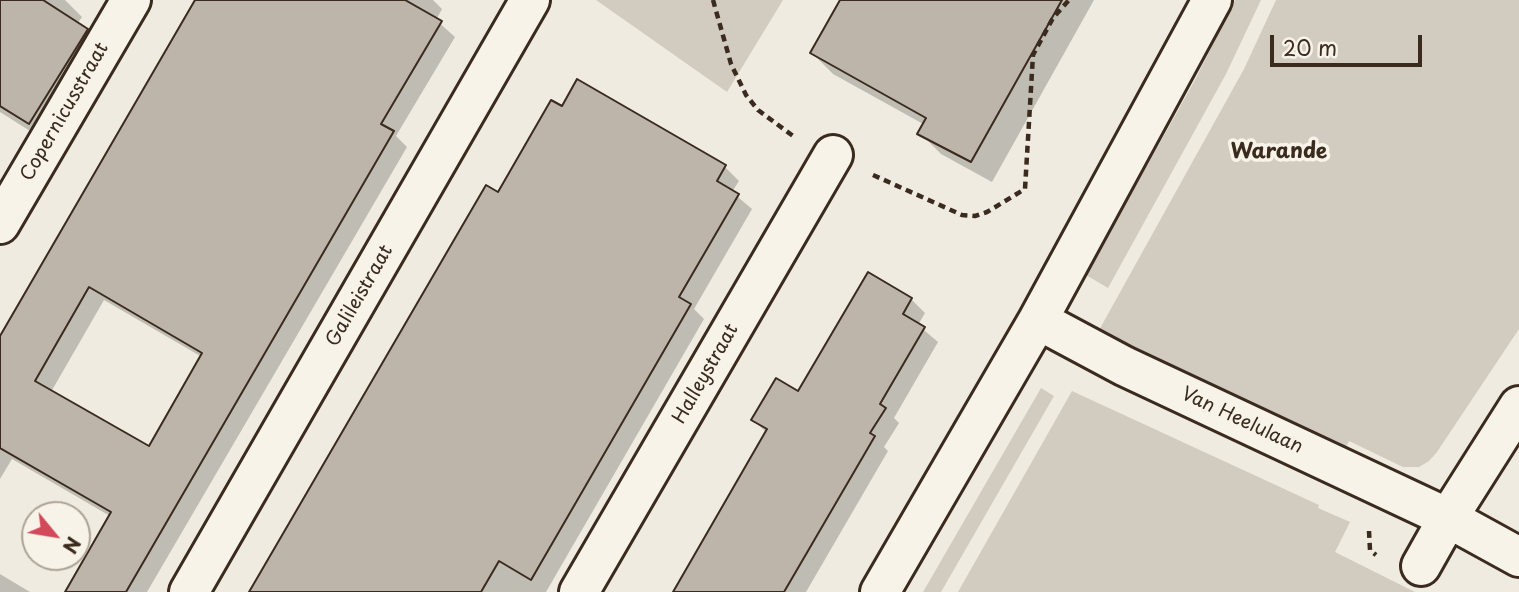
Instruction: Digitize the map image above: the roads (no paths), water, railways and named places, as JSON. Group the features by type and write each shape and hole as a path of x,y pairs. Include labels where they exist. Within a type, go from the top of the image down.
{"street":[{"name":"Copernicusstraat","path":"0,224 131,0"},
{"name":"Galileistraat","path":"189,592 530,0"},
{"path":"880,592 1038,320 1212,0"},
{"name":"Halleystraat","path":"579,592 833,155"},
{"name":"Van Heelulaan","path":"1038,320 1124,366 1448,518 1519,558"},
{"path":"1421,566 1519,406"}],"district":[{"name":"Warande","path":"1279,152"}]}
